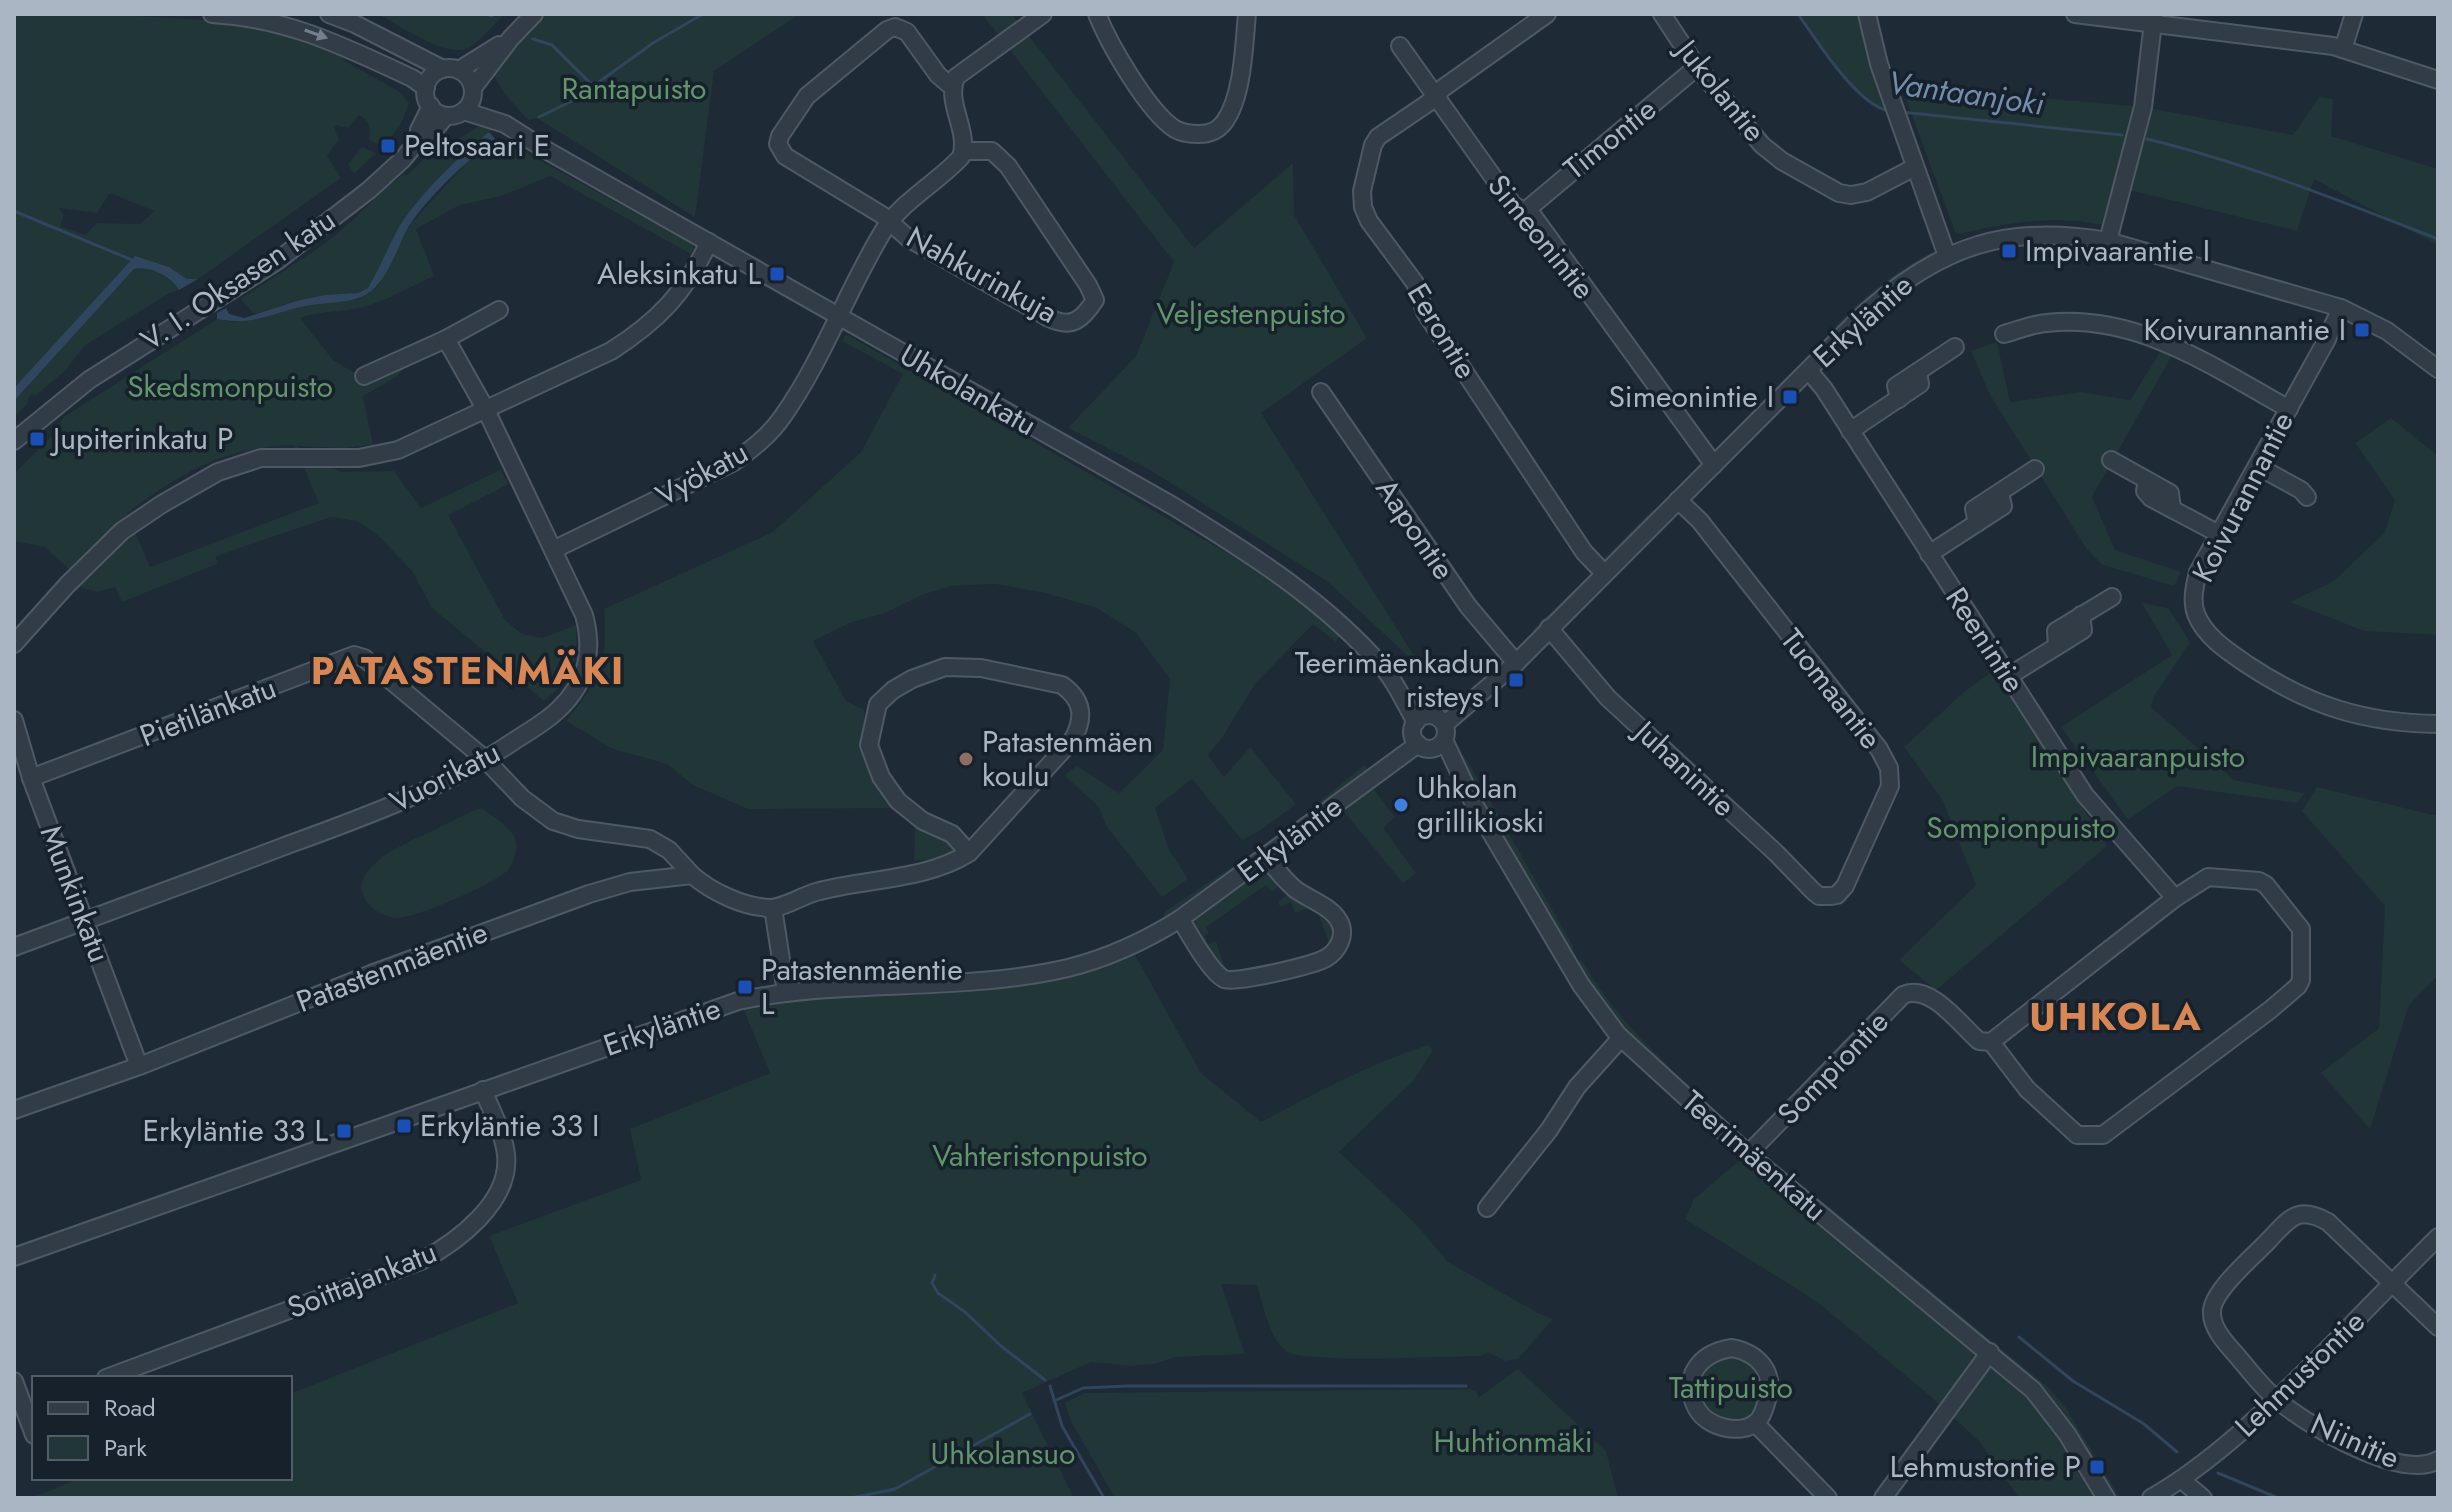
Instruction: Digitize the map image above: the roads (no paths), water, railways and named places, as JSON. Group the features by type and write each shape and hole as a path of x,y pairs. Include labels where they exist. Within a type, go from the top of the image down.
{"street":[{"path":"212,14 262,20 306,31 409,76 426,88 431,106 446,116 464,111 473,91 511,38 534,14"},
{"path":"329,14 470,80 473,91"},
{"path":"963,151 952,98 956,77 1043,14"},
{"path":"1097,14 1105,36 1155,110 1172,127 1182,132 1201,134 1213,133 1225,122 1230,109 1240,72 1247,14"},
{"name":"Eerontie","path":"1547,14 1378,137 1373,145 1362,191 1363,207 1369,221 1415,283 1425,312 1584,552 1604,573"},
{"name":"Jukolantie","path":"1662,14 1697,67 1762,145 1782,161 1839,193 1851,195 1867,192 1915,167"},
{"path":"1867,14 1870,35 1895,112 1947,256"},
{"path":"2075,14 2154,20 2343,49 2438,80"},
{"path":"2343,49 2354,14"},
{"path":"2108,241 2143,107 2154,20"},
{"path":"890,222 785,156 778,144 780,136 807,96 887,30 895,27 907,32 938,75 952,87"},
{"path":"426,88 432,76 451,70 511,38"},
{"name":"Simeonintie","path":"1400,46 1513,205 1533,216 1714,465"},
{"name":"Timontie","path":"1524,212 1697,67"},
{"name":"Uhkolankatu","path":"473,91 505,124"},
{"name":"V. I. Oksasen katu","path":"418,141 419,130 431,106"},
{"name":"Uhkolankatu","path":"464,111 505,124 1173,506 1254,556 1331,615 1385,670 1422,719"},
{"name":"V. I. Oksasen katu","path":"14,441 89,380 277,261 369,190 418,141 428,137 446,116"},
{"name":"Nahkurinkuja","path":"890,222 908,238 1049,318 1074,322 1084,317 1095,300 1088,285 1008,166 992,151 963,151"},
{"name":"Vyökatu","path":"553,550 709,475 734,462 759,443 782,417 890,222 903,206 958,160 963,151"},
{"name":"Erkyläntie","path":"14,1257 716,1007 786,992 1004,977 1069,967 1153,936 1434,739 1516,663 1866,312 1919,270 1947,256 1990,241 2037,234 2070,234 2108,241 2341,308 2387,331 2438,369"},
{"path":"14,644 67,585 122,531 162,504 218,472 261,458 345,459 398,450 611,351 637,335 683,289 709,242"},
{"name":"Koivurannantie","path":"2341,308 2198,572 2193,601 2196,614 2226,650 2282,686 2335,710 2371,719 2438,724"},
{"path":"364,376 446,339 499,310"},
{"path":"2004,334 2042,323 2068,321 2129,329 2184,350 2289,409"},
{"name":"Vuorikatu","path":"14,947 367,816 451,780 486,760 559,709 579,684 588,660 589,635 584,615 486,410 446,339"},
{"path":"1850,431 1899,399 1896,386 1955,347"},
{"name":"Reenintie","path":"1809,371 1824,389 2085,795 2175,898"},
{"name":"Aapontie","path":"1321,392 1468,606 1516,663"},
{"path":"2111,460 2147,481 2145,491 2151,498 2219,534"},
{"path":"2257,466 2301,490 2307,497"},
{"path":"1929,554 1977,523 1974,509 2035,469"},
{"name":"Tuomaantie","path":"1678,500 1700,521 1879,749 1889,768 1890,786 1845,886 1837,895 1831,896"},
{"path":"2009,676 2057,646 2056,631 2112,597"},
{"name":"Juhanintie","path":"1549,628 1608,698 1813,891 1819,896 1831,896"},
{"name":"Pietilänkatu","path":"31,778 354,655 364,658 486,760 522,798 553,821 578,829 650,839 669,850 692,875"},
{"path":"692,875 704,885 736,900 773,908 835,886 938,868 969,853 1073,739 1082,723 1080,704 1073,693 1062,685 981,668 945,667 912,679 878,704 869,745 881,777 898,801 923,821 952,834 969,853"},
{"name":"Teerimäenkatu","path":"1422,719 1438,717 1434,739 1444,762 1455,768 1581,985 1621,1038 1748,1154 2033,1390 2053,1414 2106,1498"},
{"path":"1422,719 1413,732 1434,739"},
{"name":"Munkinkatu","path":"14,720 31,778 139,1066"},
{"path":"1180,919 1216,973 1230,981 1324,960 1339,945 1340,922 1332,913 1294,888 1265,857"},
{"name":"Patastenmäentie","path":"14,1110 139,1066 371,974 589,894 630,882 692,875"},
{"path":"2208,877 2259,881 2266,885 2301,929 2301,980 2270,1010 2099,1136 2074,1132 2027,1089 1991,1042 2175,898 2208,877"},
{"path":"773,908 786,992"},
{"name":"Sompiontie","path":"1748,1154 1909,992 1923,993 1979,1041 1991,1042"},
{"path":"1487,1208 1549,1130 1577,1087 1621,1038"},
{"name":"Soittajankatu","path":"111,1376 421,1261 449,1246 478,1219 501,1186 505,1172 504,1143 483,1090"},
{"name":"Niinitie","path":"2393,1282 2328,1222 2314,1214 2304,1213 2286,1222 2218,1294 2212,1312 2217,1331 2277,1400 2322,1432 2398,1465 2424,1465 2438,1460"},
{"name":"Lehmustontie","path":"2151,1498 2182,1480 2226,1446 2277,1400 2438,1237"},
{"path":"2393,1282 2438,1327"},
{"path":"1732,1348 1756,1357 1765,1367 1770,1378 1770,1390 1763,1413 1755,1423 1725,1428 1710,1423 1700,1414 1689,1384 1695,1370 1707,1356 1732,1348"},
{"path":"1883,1498 1990,1352"},
{"path":"14,1381 32,1430"},
{"path":"1755,1423 1828,1498"},
{"path":"2182,1480 2203,1498"}],"water":[{"path":"489,132 497,141 462,167 426,204 409,226 381,281 367,294 353,300 309,305 250,320 217,319 217,313 226,308 229,314 244,318 300,300 358,293 368,288 399,227 416,203 440,176"},
{"path":"135,256 169,267 187,279 198,279 179,290 160,273 134,269 14,401 14,388"}],"waterway":[{"path":"486,14 492,16"},
{"name":"Vantaanjoki","path":"539,117 574,100 653,43 703,14"},
{"name":"Vantaanjoki","path":"1798,14 1851,85 1877,106 1889,111"},
{"path":"533,39 552,45 593,86"},
{"name":"Vantaanjoki","path":"1901,112 2122,135"},
{"name":"Vantaanjoki","path":"2147,139 2258,171 2438,239"},
{"path":"14,211 132,260"},
{"path":"935,1275 932,1283 938,1293 1045,1380"},
{"path":"2019,1337 2073,1381 2144,1424 2177,1452"},
{"path":"1050,1386 1062,1426 1104,1498"},
{"path":"1054,1401 1083,1388 1128,1386 1466,1386"},
{"path":"851,1498 895,1489 1030,1414"},
{"path":"2218,1473 2278,1498"}],"place":[{"name":"Peltosaari E","path":"388,146"},
{"name":"Impivaarantie I","path":"2009,251"},
{"name":"Aleksinkatu L","path":"777,274"},
{"name":"Koivurannantie I","path":"2362,330"},
{"name":"Simeonintie I","path":"1790,397"},
{"name":"Jupiterinkatu P","path":"37,439"},
{"name":"Teerimäenkadun risteys I","path":"1516,680"},
{"name":"Patastenmäen koulu","path":"966,759"},
{"name":"Uhkolan grillikioski","path":"1401,805"},
{"name":"Patastenmäentie L","path":"745,987"},
{"name":"Erkyläntie 33 I","path":"404,1126"},
{"name":"Erkyläntie 33 L","path":"344,1131"},
{"name":"Lehmustontie P","path":"2097,1467"}],"district":[{"name":"PATASTENMÄKI","path":"468,671"},
{"name":"UHKOLA","path":"2116,1017"}],"park label":[{"name":"Rantapuisto","path":"634,89"},
{"name":"Veljestenpuisto","path":"1251,314"},
{"name":"Skedsmonpuisto","path":"230,387"},
{"name":"Impivaaranpuisto","path":"2138,757"},
{"name":"Sompionpuisto","path":"2021,828"},
{"name":"Vahteristonpuisto","path":"1040,1156"},
{"name":"Tattipuisto","path":"1731,1388"},
{"name":"Huhtionmäki","path":"1513,1442"},
{"name":"Uhkolansuo","path":"1003,1454"}]}
